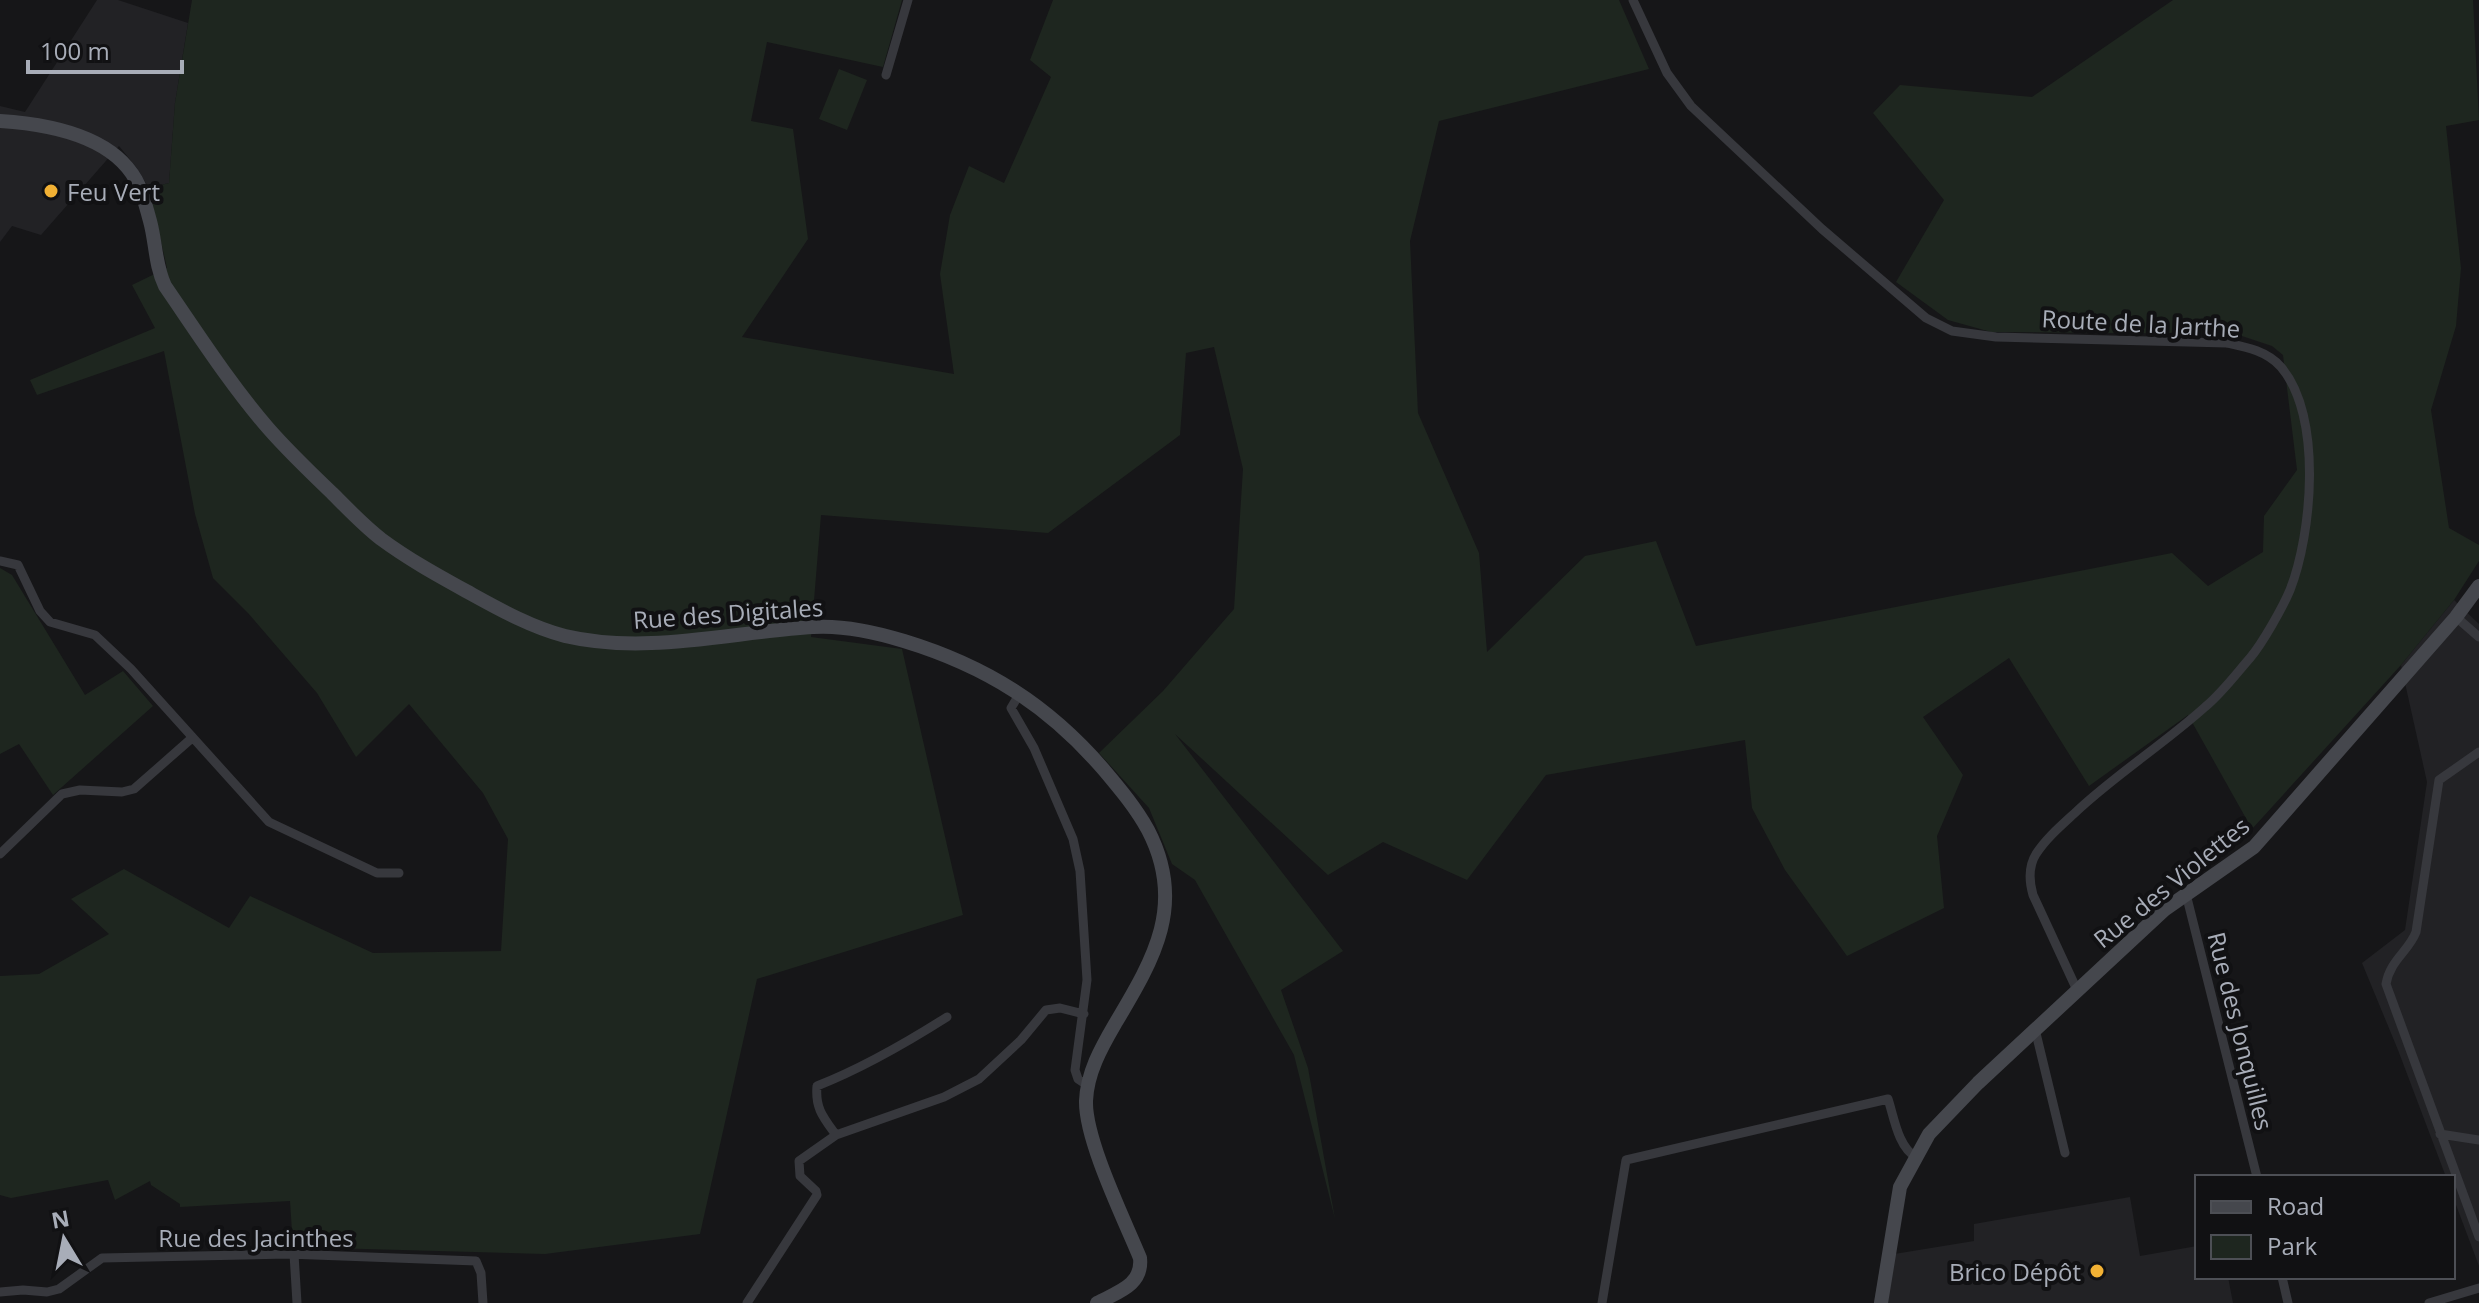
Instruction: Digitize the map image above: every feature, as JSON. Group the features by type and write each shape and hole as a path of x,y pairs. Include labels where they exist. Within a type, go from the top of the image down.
{"street":[{"path":"886,75 908,0"},
{"name":"Route de la Jarthe","path":"1633,0 1667,73 1691,106 1822,229 1926,318 1952,331 1996,337 2227,343 2250,347 2280,365 2292,383 2308,433 2311,472 2302,547 2290,590 2254,654 2207,706 2101,789 2051,835 2034,856 2029,881 2033,895 2077,990"},
{"name":"Rue des Digitales","path":"0,121 31,124 94,142 130,171 149,217 159,274 233,384 267,428 306,469 367,528 416,563 527,622 562,635 598,641 637,643 819,627 883,634 945,654 995,677 1068,732 1119,787 1149,831 1162,865 1165,900 1160,938 1144,975 1098,1055 1087,1085 1087,1120 1091,1134 1140,1258 1141,1268 1135,1282 1097,1303"},
{"path":"0,561 18,565 40,611 50,622 95,635 131,669 269,822 377,873 399,873"},
{"name":"Rue des Violettes","path":"1881,1303 1900,1187 1929,1134 1978,1083 2164,910 2254,847 2456,617 2479,586"},
{"path":"2456,617 2479,637"},
{"path":"1020,693 1011,708 1034,748 1073,839 1080,871 1087,980 1075,1070 1078,1079 1087,1085"},
{"path":"0,854 62,794 80,790 122,792 134,789 192,738"},
{"path":"2479,752 2439,780 2416,932 2387,974 2386,984 2479,1237"},
{"name":"Rue des Jonquilles","path":"2186,894 2256,1175"},
{"path":"747,1303 815,1202 816,1191 800,1176 799,1161 836,1135 944,1097 979,1079 1021,1040 1046,1010 1060,1008 1084,1014"},
{"path":"836,1135 821,1115 816,1100 817,1086 898,1047 947,1017"},
{"path":"2035,1029 2065,1153"},
{"path":"1602,1303 1626,1160 1888,1099 1900,1137 1916,1157"},
{"path":"2440,1134 2479,1140"},
{"path":"294,1254 297,1303"},
{"name":"Rue des Jacinthes","path":"48,1298 102,1258 294,1254 476,1261 481,1273 483,1303"},
{"path":"2282,1279 2288,1303"},
{"path":"2429,1303 2479,1288"},
{"path":"0,1292 23,1290 48,1298"}],"shaded area":[{"path":"97,0 118,0 188,23 175,103 169,183 149,188 119,146 41,235 12,226 0,242 0,106 25,112"},
{"path":"2454,600 2479,624 2479,1266 2455,1202 2455,1175 2445,1175 2362,963 2405,930 2427,782 2401,665"},
{"path":"2130,1197 2140,1256 2195,1246 2195,1279 2228,1279 2233,1303 1874,1303 1882,1256 1974,1241 1974,1224"}],"green space":[{"path":"192,0 902,0 883,67 767,42 751,121 793,129 808,239 742,337 954,374 940,274 950,215 969,166 1004,183 1051,77 1030,60 1053,0 1619,0 1649,69 1439,121 1410,241 1418,413 1479,553 1487,652 1585,556 1656,541 1696,646 2172,553 2208,586 2263,552 2264,516 2297,470 2283,355 2272,346 2236,334 1991,332 1948,320 1896,282 1944,200 1873,113 1900,85 2032,97 2173,0 2473,0 2479,120 2446,126 2461,268 2456,326 2431,410 2449,528 2479,545 2479,561 2454,600 2401,665 2252,829 2188,715 2089,786 2009,658 1923,717 1963,775 1937,836 1944,908 1847,956 1785,870 1752,808 1745,740 1546,775 1467,880 1383,842 1328,875 1175,734 1343,951 1281,990 1308,1068 1335,1219 1294,1055 1195,880 1172,864 1149,808 1099,753 1163,691 1234,609 1243,469 1214,347 1186,353 1180,435 1048,533 821,515 811,637 902,649 963,915 757,979 700,1234 545,1254 293,1247 290,1201 180,1207 150,1181 115,1200 108,1180 11,1198 0,1195 0,976 39,974 109,934 71,899 124,869 229,928 250,896 373,953 501,951 508,839 483,793 409,704 356,757 317,693 248,613 213,578 195,514 164,351 37,395 30,380 155,328 132,285 167,268 149,188 169,183 175,103"},
{"path":"839,69 867,80 847,130 819,119"},
{"path":"0,568 12,575 85,695 123,671 153,706 53,795 19,744 0,754"}],"place":[{"name":"Feu Vert","path":"51,191"},
{"name":"Brico Dépôt","path":"2097,1271"}]}
